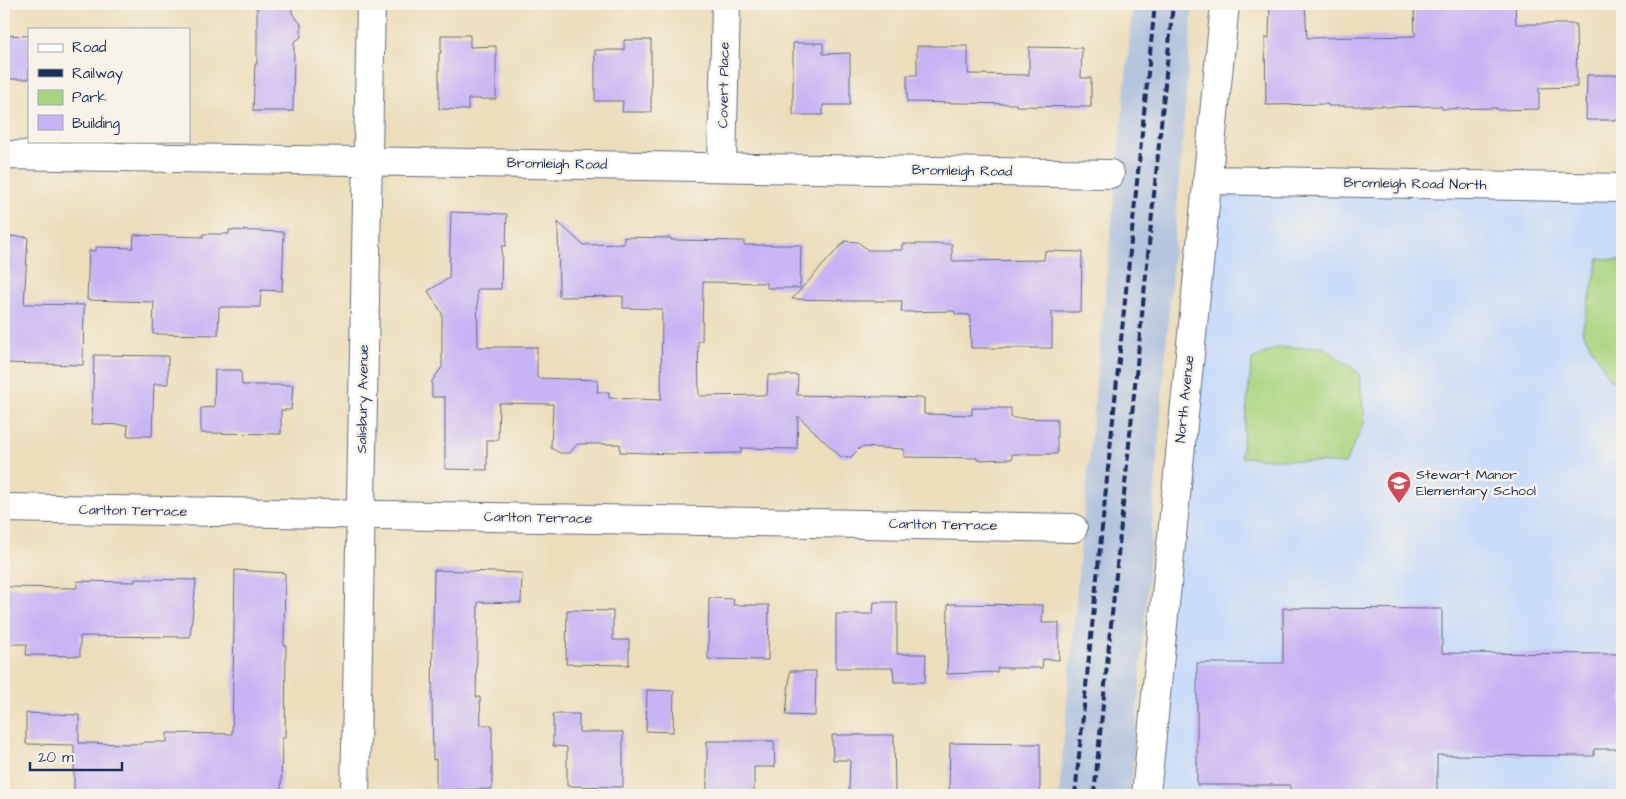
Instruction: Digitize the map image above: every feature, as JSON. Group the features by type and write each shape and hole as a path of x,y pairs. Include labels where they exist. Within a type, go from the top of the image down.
{"street":[{"name":"Salisbury Avenue","path":"355,795 371,4"},
{"name":"Covert Place","path":"722,166 726,4"},
{"name":"North Avenue","path":"1146,795 1224,4"},
{"name":"Bromleigh Road","path":"4,155 1110,174"},
{"name":"Bromleigh Road North","path":"1207,180 1622,188"},
{"name":"Carlton Terrace","path":"4,508 1073,528"}],"shaded area":[{"path":"1133,4 1193,4 1131,795 1059,795 1082,531"},
{"name":"Stewart Manor Elementary School","path":"1207,180 1622,188 1622,795 1146,795"}],"green space":[{"path":"1599,258 1622,260 1622,384 1610,379 1582,331"},
{"path":"1324,347 1359,373 1365,421 1345,464 1241,457 1252,359 1276,348"}],"building":[{"path":"257,4 292,4 292,13 301,24 301,37 294,42 293,111 253,111 255,64 257,64"},
{"path":"1270,4 1305,4 1307,38 1415,36 1414,8 1440,7 1440,4 1515,4 1516,24 1576,24 1577,87 1539,88 1539,109 1442,109 1441,106 1328,106 1328,104 1266,105 1265,38 1269,38"},
{"path":"5,35 28,36 28,79 5,79"},
{"path":"441,35 470,35 470,47 496,46 496,99 468,99 468,110 439,109 439,53 441,53"},
{"path":"624,40 651,40 651,112 622,112 623,101 595,101 595,50 624,50"},
{"path":"793,43 823,43 823,54 850,53 850,105 823,105 823,115 793,115"},
{"path":"917,46 968,46 968,74 1029,75 1029,47 1082,48 1081,78 1091,78 1091,107 907,102 907,75 917,75"},
{"path":"1587,75 1622,75 1622,120 1586,120"},
{"path":"451,212 507,214 506,246 502,246 501,289 477,289 478,347 537,347 537,378 598,380 597,392 609,392 609,398 661,400 662,309 623,308 623,296 559,297 558,222 583,245 624,244 624,237 744,241 744,245 801,245 800,288 767,288 767,283 703,282 702,341 698,341 699,396 767,395 768,375 798,375 797,395 924,398 924,414 972,415 972,408 1011,408 1011,418 1057,419 1057,454 1012,454 1012,459 977,460 977,458 904,457 904,449 861,447 851,457 841,457 798,416 797,449 741,448 741,453 672,454 620,452 620,444 577,444 570,453 560,453 551,448 553,404 499,403 498,440 487,440 487,470 445,469 445,397 432,397 432,381 442,367 442,313 428,291 449,278"},
{"path":"229,230 284,232 282,291 261,290 260,307 219,307 218,335 153,334 154,302 87,300 89,251 96,251 96,247 133,248 134,235 203,237 203,234 229,234"},
{"path":"4,236 28,237 24,304 84,305 83,365 4,363"},
{"path":"845,241 858,242 868,250 902,250 902,244 952,244 952,261 1044,260 1045,251 1082,252 1081,312 1052,312 1052,348 971,348 970,315 955,314 955,311 901,312 902,301 792,299"},
{"path":"94,355 168,356 168,384 154,384 152,436 127,436 128,425 92,424"},
{"path":"215,370 241,370 242,385 293,385 291,410 281,410 281,434 201,433 201,408 214,407"},
{"path":"235,570 285,573 285,738 282,738 281,795 74,795 74,745 26,744 26,713 79,715 79,743 143,744 143,742 167,742 167,733 232,734"},
{"path":"434,570 522,573 521,603 478,602 476,697 480,697 481,725 492,725 492,789 436,790 436,759 433,760 432,698"},
{"path":"135,579 196,580 190,637 80,636 80,656 26,655 27,644 4,644 4,587 77,588 77,581 135,582"},
{"path":"709,598 734,599 733,605 769,605 768,660 708,659"},
{"path":"874,602 897,602 897,654 926,654 925,682 894,682 893,668 836,668 836,614 873,614"},
{"path":"948,604 1043,605 1042,623 1059,623 1059,660 1043,659 1042,668 997,668 997,672 947,674"},
{"path":"1283,608 1442,609 1442,653 1622,654 1622,749 1594,749 1594,756 1437,755 1437,795 1290,795 1290,785 1197,785 1197,663 1283,663"},
{"path":"567,610 613,611 613,640 629,640 629,665 566,664"},
{"path":"790,671 816,671 815,716 786,715"},
{"path":"647,690 674,691 673,732 646,731"},
{"path":"553,714 579,714 579,732 623,732 623,787 567,786 567,747 553,746"},
{"path":"832,735 894,735 895,793 856,793 856,791 849,791 850,760 833,760"},
{"path":"707,741 774,741 775,767 754,767 754,795 707,795"},
{"path":"950,743 1040,744 1040,795 949,795"}],"railway":[{"path":"1075,795 1155,4"},
{"path":"1094,795 1173,4"}],"place":[{"name":"Stewart Manor Elementary School","path":"1399,504"}]}
